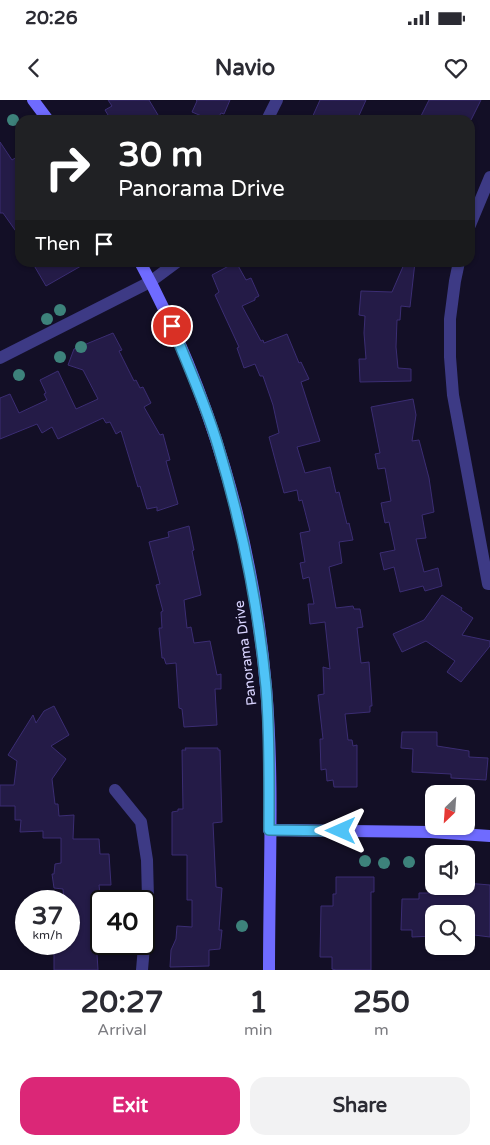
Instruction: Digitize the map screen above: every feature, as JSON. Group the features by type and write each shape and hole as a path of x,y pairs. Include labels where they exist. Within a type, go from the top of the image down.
{"street":[{"path":"33,100 44,115"},
{"path":"270,115 277,100"},
{"path":"475,213 490,177"},
{"name":"Panorama Drive","path":"142,267 172,326 199,391 218,445 238,518 255,602 266,688 269,744 269,970"},
{"path":"0,358 150,282 170,267"},
{"path":"458,267 450,319 453,395 489,584"},
{"path":"115,790 141,822 147,860 148,898 142,970"},
{"path":"269,830 431,832 490,836"}],"building":[{"path":"108,100 149,100 158,115 108,115 105,110 112,106"},
{"path":"230,100 224,114 221,113 220,115 199,115 192,112 197,101"},
{"path":"320,100 366,100 359,115 313,115"},
{"path":"429,100 481,100 474,115 422,115"},
{"path":"0,142 12,160 15,158 15,230 3,213 0,213"},
{"path":"35,267 79,267 46,286"},
{"path":"227,267 239,267 246,280 251,278 259,296 242,306 261,341 263,340 264,343 287,334 299,363 301,362 309,379 301,382 320,441 297,447 305,473 330,467 336,493 339,492 353,540 339,542 342,563 329,567 336,608 353,606 354,609 360,609 363,627 357,628 361,663 369,662 372,706 370,706 370,712 345,714 348,740 352,740 353,746 357,745 357,787 334,787 333,780 327,781 326,769 321,770 320,739 323,739 318,695 324,694 323,667 330,669 325,622 310,624 308,604 314,604 309,577 303,579 300,563 305,562 300,533 310,531 302,500 299,501 297,490 284,493 269,437 279,433 273,405 263,376 260,376 255,364 244,368 237,348 239,347 215,295 219,292 212,275"},
{"path":"403,267 414,267 410,307 401,306 400,320 397,320 396,347 398,368 411,369 411,381 360,382 359,359 366,359 365,316 359,315 361,291 392,292"},
{"path":"113,333 122,350 119,351 134,381 136,380 140,388 143,387 151,403 144,407 160,435 163,434 170,460 166,461 178,504 157,511 157,507 147,509 140,486 138,487 121,431 116,434 110,422 106,423 103,418 58,439 52,427 42,433 37,424 0,439 0,398 10,394 19,413 47,400 40,380 58,371 76,409 98,399 83,370 68,365 74,349"},
{"path":"413,399 416,415 412,441 419,440 429,478 434,512 422,515 426,538 416,539 424,572 438,568 442,586 425,591 423,586 400,592 394,567 384,570 380,553 395,550 389,522 385,523 381,503 391,501 385,468 378,469 375,454 380,453 371,407"},
{"path":"189,526 201,595 184,600 187,628 191,627 194,643 210,641 217,675 221,674 221,689 215,689 217,725 184,727 182,709 179,708 176,663 166,664 164,658 162,658 159,628 162,628 161,612 163,611 156,585 160,584 149,542 169,537 168,532"},
{"path":"442,595 473,618 462,635 490,641 490,646 461,682 447,672 455,661 426,641 402,652 393,634 424,620"},
{"path":"54,706 69,735 51,746 66,759 52,779 55,804 58,804 59,816 74,815 73,839 99,839 100,854 109,854 111,885 99,885 100,890 90,890 90,955 97,955 98,970 54,970 54,955 80,955 80,890 54,888 52,874 54,874 55,864 61,863 61,838 43,838 43,831 20,832 21,820 15,820 15,806 0,806 0,785 14,785 17,761 8,755 33,715 36,723 44,711"},
{"path":"402,732 437,732 437,746 469,751 469,757 488,758 486,780 451,778 451,774 412,772 413,749 401,748"},
{"path":"185,748 218,748 220,750 222,822 213,823 216,887 222,888 219,930 222,930 220,949 209,950 209,966 170,967 171,950 176,939 177,926 192,927 192,900 187,900 187,855 172,855 172,812 183,809 182,750 186,750"},
{"path":"336,877 374,877 374,892 371,892 371,970 332,969 332,957 320,957 321,906 333,906 333,894 336,894"},
{"path":"475,884 490,885 490,937 475,935 475,905 425,905 425,936 412,937 412,930 401,930 402,899 419,899 419,893 425,893 425,895 475,895"}],"route":[{"path":"172,326 199,391 218,445 238,518 250,574 260,631 266,688 269,744 269,830 341,831"}]}
